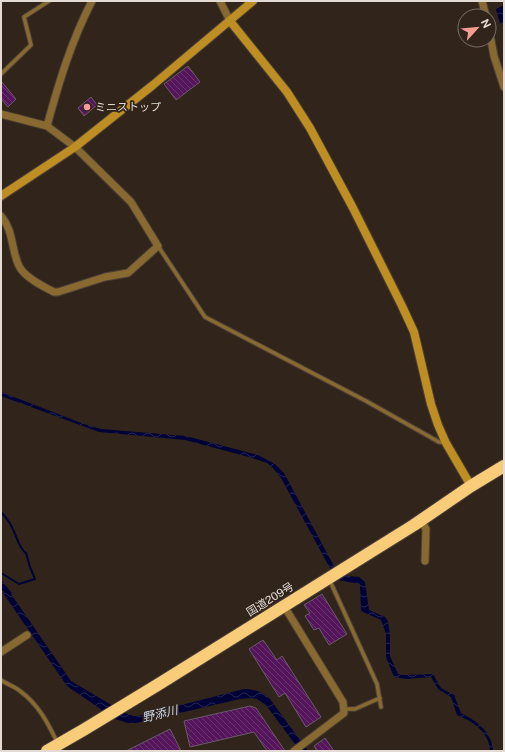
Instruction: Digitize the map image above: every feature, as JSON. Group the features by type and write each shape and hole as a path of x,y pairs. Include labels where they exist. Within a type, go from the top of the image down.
{"highway":[{"name":"国道209号","path":"47,751 58,748 108,715 421,520 504,466"}],"street":[{"path":"47,126 66,60 82,20 92,1"},
{"path":"220,1 230,21 287,92 310,128 385,271 414,332 431,404 446,443 472,486"},
{"path":"1,196 75,148 253,1"},
{"path":"492,48 504,87"},
{"path":"1,114 47,126 75,148 131,202 158,246 128,273 105,277 54,292 27,276 19,267 7,223 1,216"},
{"path":"421,520 426,529 426,561"},
{"path":"284,606 343,702 344,709 344,713 295,750"},
{"path":"1,652 27,635"}],"lane":[{"path":"1,74 31,45 24,17 49,1"},
{"path":"158,246 205,317 366,401 439,442 446,443"},
{"path":"333,575 377,684 381,707"},
{"path":"1,680 20,691 40,710 58,748"},
{"path":"344,709 355,709 380,698"}],"water":[{"path":"504,5 504,22 500,24 497,13 497,8"},
{"path":"1,392 84,424 101,429 186,436 258,455 275,464 284,473 335,568 341,575 359,577 365,582 369,610 385,617 388,621 390,656 398,674 433,674 441,688 454,695 461,713 473,720 487,733 492,744 493,751 490,751 489,742 479,728 457,715 451,697 438,689 431,677 407,679 394,677 386,657 386,634 381,620 361,610 360,584 338,580 332,572 281,478 267,463 185,440 99,432 1,396"},
{"name":"野添川","path":"1,580 12,593 11,594 71,681 125,713 138,716 244,689 255,690 270,699 308,751 300,751 266,705 257,699 252,698 240,699 136,723 128,723 115,719 67,686 3,593 4,592 1,589"}],"building":[{"path":"188,66 200,82 176,100 164,84"},
{"path":"1,81 16,99 8,107 1,99"},
{"name":"ミニストップ","path":"91,97 97,105 84,116 78,108"},
{"path":"322,594 347,634 329,645 319,628 314,630 305,616 310,613 304,605"},
{"path":"263,640 277,660 282,656 321,717 306,727 285,693 279,697 249,649"},
{"path":"250,706 256,708 285,751 267,751 254,732 190,747 184,721"},
{"path":"170,729 181,751 126,751"},
{"path":"325,738 334,751 317,751 314,746"}],"waterway":[{"path":"1,512 9,522 21,547 26,553 35,579 19,584 1,573"}],"place":[{"name":"ミニストップ","path":"87,107"}]}
